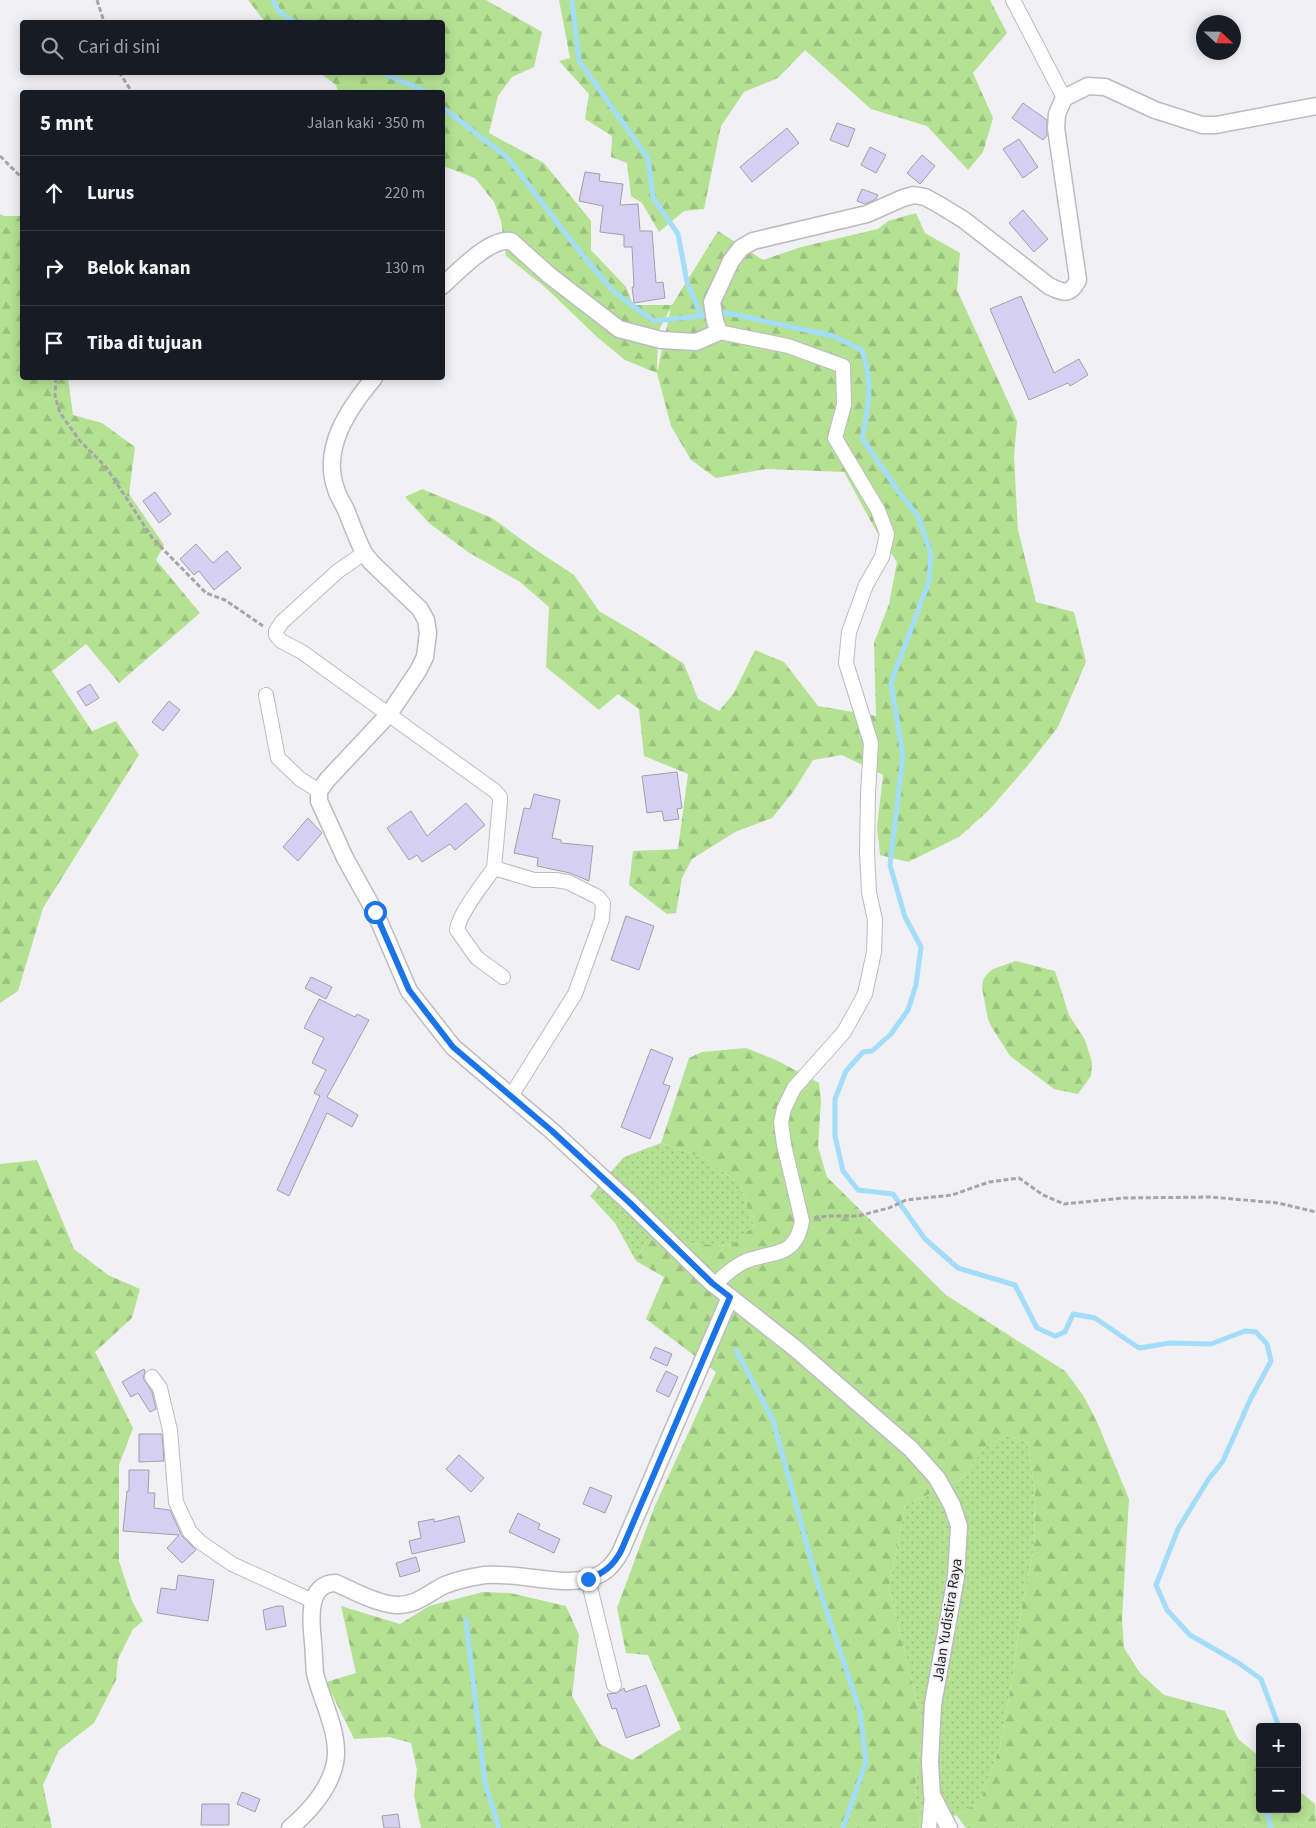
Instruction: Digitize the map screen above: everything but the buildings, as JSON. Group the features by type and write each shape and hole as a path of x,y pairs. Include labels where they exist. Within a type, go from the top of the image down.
{"street":[{"path":"1013,0 1064,98"},
{"path":"717,326 712,302 731,261 741,248 753,241 867,214 902,198 914,195 925,197 964,220 1048,286 1068,292 1074,288 1078,280 1056,128 1057,114 1064,98 1088,86 1105,87 1155,110 1202,125 1216,125 1316,106"},
{"path":"445,283 490,245 507,240 514,242 549,276 619,329 661,340 696,342 717,326"},
{"path":"715,1285 728,1272 747,1261 779,1254 789,1247 800,1231 802,1221 784,1145 782,1122 784,1109 794,1088 844,1032 866,994 874,952 875,920 869,892 867,852 871,743 846,663 849,632 866,584 882,557 887,534 878,510 834,438 844,405 843,366 788,346 717,326"},
{"path":"266,695 278,758 300,779 320,791 328,779 388,714 426,657 428,638 426,620 420,609 364,553 335,488 332,468 334,448 339,429 357,398 372,380"},
{"path":"364,553 338,571 282,622 276,631 276,635 281,641 302,652 332,672 495,791 500,797 494,868 464,912 457,924 457,930 476,958 503,977"},
{"name":"Jalan Yudistira Raya","path":"320,791 319,801 323,812 345,858 375,912 409,990 453,1047 552,1131 623,1196 715,1285 796,1349 911,1449 937,1478 952,1505 959,1526 956,1577 933,1704 930,1762 932,1794 949,1828"},
{"path":"494,868 534,880 568,882 598,897 603,903 602,919 575,994 511,1096"},
{"path":"290,1828 302,1818 319,1798 330,1777 336,1755 332,1730 315,1672 311,1617 313,1600 322,1586 328,1583 336,1583 356,1592 396,1604 407,1604 445,1585 465,1578 487,1575 575,1581 600,1575 610,1568 621,1551 730,1297"},
{"path":"152,1377 160,1388 170,1430 176,1502 190,1532 200,1542 232,1564 313,1600"},
{"path":"588,1579 614,1685"},
{"path":"930,1828 932,1794"}],"path":[{"path":"97,0 103,20"},
{"path":"120,75 131,90"},
{"path":"0,156 20,176"},
{"path":"56,380 55,396 60,413 80,441 106,467 153,539 206,593 226,600 276,635"},
{"path":"802,1221 829,1216 858,1216 889,1208 906,1200 952,1195 989,1182 1019,1178 1043,1195 1064,1204 1124,1198 1211,1197 1278,1203 1316,1212"}],"green space":[{"path":"248,0 486,0 542,32 534,67 512,77 498,96 489,133 544,163 591,221 591,250 626,287 632,302 636,305 672,305 718,231 763,260 801,247 878,229 888,221 916,213 925,233 960,253 957,290 1017,421 1014,457 1018,530 1036,602 1074,612 1086,662 1058,727 989,810 959,837 908,862 880,855 877,827 883,775 842,755 813,760 793,792 772,818 735,832 692,859 682,878 676,913 667,914 629,885 633,851 678,849 688,774 644,756 639,709 618,694 599,710 546,667 549,607 520,582 468,552 429,523 405,497 422,489 492,518 574,575 599,611 684,664 698,699 719,711 734,693 755,650 784,662 818,706 876,716 874,643 889,604 897,562 875,529 844,472 766,469 716,478 691,460 671,426 657,373 625,360 597,337 546,288 506,256 501,221 494,202 475,178 445,167 445,90 337,90 336,85 323,75 445,75 445,20 263,20","holes":["671,307 658,369 658,332"]},
{"path":"559,0 990,0 1007,33 973,73 993,118 983,152 968,170 927,126 871,109 805,50 778,78 744,92 721,126 704,209 684,211 659,232 642,203 631,196 627,163 611,157 612,136 585,119 589,94 559,61 570,58"},
{"path":"0,214 4,216 20,216 20,380 68,380 73,415 102,423 135,447 129,494 164,545 156,560 200,613 119,683 86,644 52,671 92,731 116,721 139,755 43,908 18,991 0,1003"},
{"path":"1016,961 1055,971 1069,1015 1085,1040 1092,1062 1091,1076 1078,1094 1054,1089 1010,1056 991,1026 982,988 983,980 993,969"},
{"path":"746,1048 776,1060 819,1083 821,1101 818,1147 827,1177 946,1295 1065,1371 1083,1395 1097,1422 1129,1499 1122,1619 1124,1648 1140,1673 1164,1695 1225,1711 1238,1739 1256,1754 1256,1813 1301,1813 1301,1792 1315,1804 1316,1828 966,1828 956,1815 980,1802 1000,1746 1014,1670 1019,1621 1034,1547 1035,1494 1028,1443 1006,1435 984,1448 959,1481 905,1505 889,1588 923,1727 915,1789 920,1828 421,1828 414,1795 417,1770 411,1743 389,1737 354,1739 326,1682 356,1673 341,1606 400,1624 429,1606 483,1592 510,1593 566,1606 579,1635 572,1696 600,1744 632,1760 681,1729 648,1655 626,1653 617,1608 654,1508 716,1372 646,1319 664,1277 636,1261 647,1240 730,1246 754,1226 740,1184 704,1158 661,1143 689,1058 702,1052"},
{"path":"661,1143 704,1158 740,1184 754,1226 730,1246 647,1240 636,1261 615,1223 590,1196 624,1157"},
{"path":"37,1160 74,1249 108,1275 140,1289 132,1318 95,1352 133,1428 119,1465 119,1561 132,1601 143,1621 133,1629 118,1659 116,1680 94,1723 59,1750 43,1785 52,1828 0,1828 0,1164"},
{"path":"1006,1435 1028,1443 1035,1494 1034,1547 1019,1621 1014,1670 1000,1746 980,1802 956,1815 920,1828 915,1789 923,1727 889,1588 905,1505 959,1481 984,1448"}],"waterway":[{"path":"273,0 279,12 292,20"},
{"path":"572,0 579,61 648,158 653,198 678,234 687,282 701,315"},
{"path":"387,75 422,90"},
{"path":"445,109 508,158 576,247 614,292 654,321 728,313 833,336 862,350 869,383 862,438 918,516 931,554 929,581 891,683 903,755 890,865 905,917 921,947 916,985 908,1010 891,1034 872,1051 863,1052 846,1071 835,1099 835,1136 843,1171 858,1190 893,1194 925,1239 958,1268 1015,1285 1037,1328 1055,1336 1065,1332 1073,1314 1095,1318 1139,1348 1170,1343 1211,1344 1245,1331 1256,1332 1267,1344 1271,1361 1250,1400 1223,1461 1208,1480 1178,1529 1156,1585 1167,1610 1190,1635 1237,1662 1261,1679 1278,1723"},
{"path":"736,1350 773,1420 818,1585 860,1711 866,1762 843,1828"},
{"path":"466,1620 485,1783 499,1828"},
{"path":"1267,1813 1271,1828"}],"route":[{"path":"375,912 409,990 453,1047 552,1131 630,1203 712,1283 730,1297 621,1551 610,1568 600,1575 588,1579"}]}
